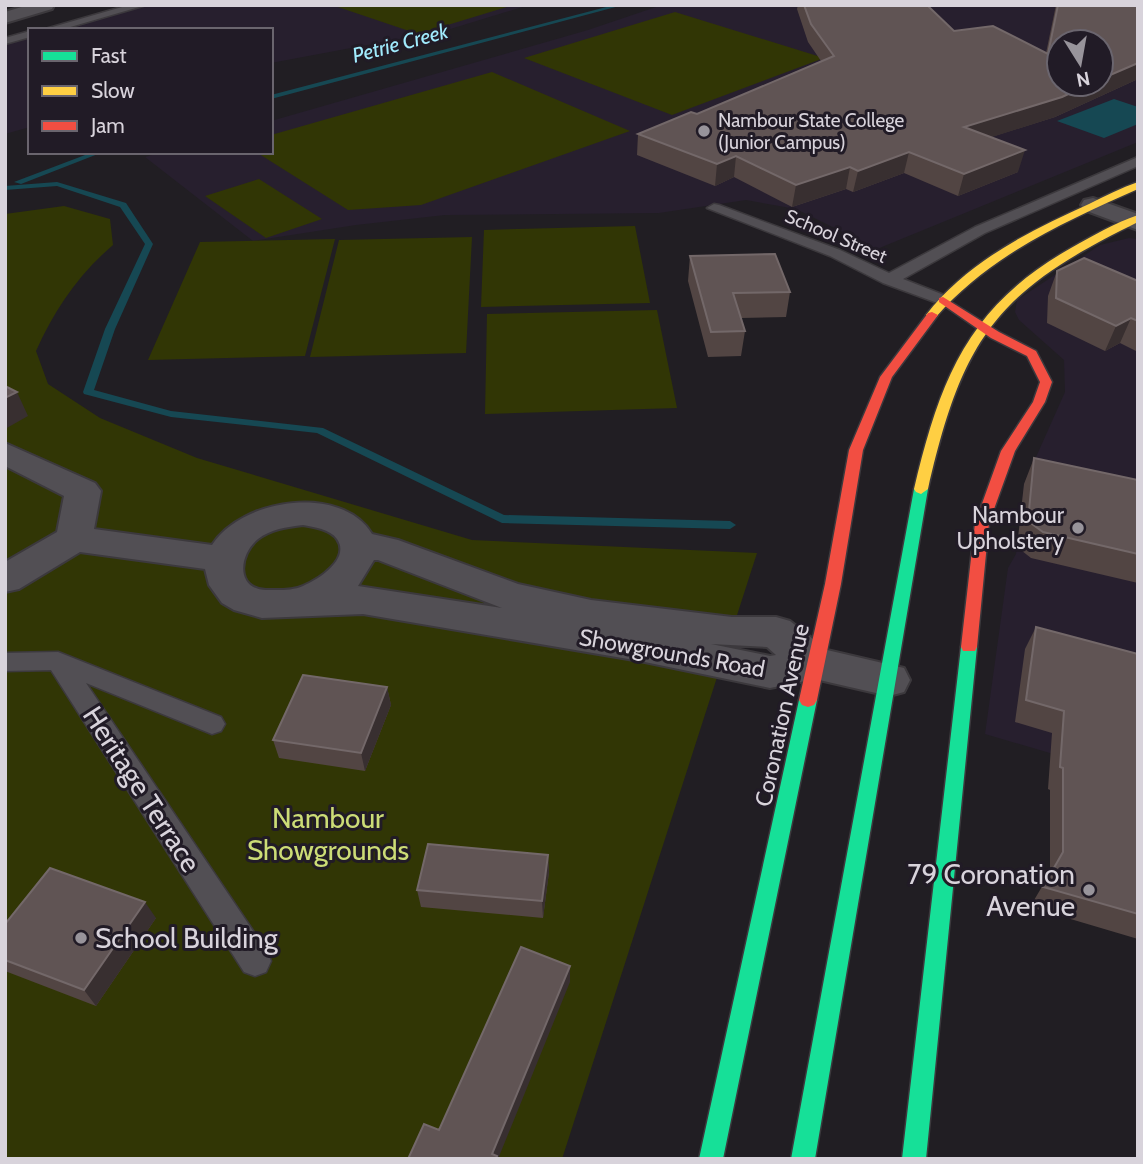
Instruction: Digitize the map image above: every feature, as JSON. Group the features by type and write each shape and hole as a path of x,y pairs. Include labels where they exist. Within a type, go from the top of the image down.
{"main road":[{"name":"Coronation Avenue","path":"711,1159 833,584 856,450 886,377 943,300 962,281 993,259 1093,205 1138,185"},
{"path":"803,1159 889,680 906,562 927,457 959,370 982,327 1004,301 1059,261 1136,220"},
{"path":"914,1159 982,523 1008,451 1039,402 1046,382 1032,354 982,327 943,300"}],"street":[{"path":"5,18 46,5"},
{"path":"1093,205 1136,220"},
{"path":"5,453 83,491 74,539"},
{"path":"283,515 323,515 341,521 353,531 359,544 358,558 346,578 323,594 303,602 281,605 259,604 241,597 229,587 222,574 223,559 230,544 244,531 262,521 283,515"},
{"path":"5,579 74,539 223,559"},
{"name":"Showgrounds Road","path":"359,544 385,549 511,597 591,615 732,632 776,632 816,663"},
{"name":"Showgrounds Road","path":"303,602 363,600 640,646 770,672 816,663"},
{"path":"816,663 889,680"}],"lane":[{"path":"55,28 141,5"},
{"path":"5,41 28,35"},
{"path":"889,280 981,228 1138,161"},
{"name":"School Street","path":"714,208 835,253 889,280 943,300"},
{"path":"5,662 58,661 212,724"},
{"name":"Heritage Terrace","path":"58,661 255,961"}],"shaded area":[{"path":"146,5 529,5 447,30 273,63 273,28 60,28"},
{"name":"Nambour State College (Junior Campus)","path":"662,5 1138,5 1138,142 877,249 796,209 746,200 659,213 445,215 253,241 145,157 155,154 273,154 273,120 588,30"},
{"path":"28,36 28,128 5,134 5,42"},
{"path":"1129,238 1138,239 1138,779 985,734 1008,568 1016,554 1024,484 1065,392 1064,360 1019,320 1015,312 1017,300 1100,245"}],"green space":[{"path":"332,5 513,5 418,34"},
{"path":"675,12 824,58 672,115 524,58"},
{"path":"492,72 630,131 421,205 348,210 259,154 273,154 273,134"},
{"path":"259,179 322,219 266,238 205,196"},
{"name":"Nambour Showgrounds","path":"64,206 110,219 113,245 89,268 68,294 36,351 48,384 100,418 197,458 472,540 757,553 562,1159 5,1159 5,214"},
{"path":"635,226 650,303 481,307 484,230"},
{"path":"472,237 466,353 310,357 339,240"},
{"path":"335,239 305,356 148,360 200,242"},
{"path":"657,310 677,408 485,414 487,314"}],"water":[{"path":"1114,99 1138,107 1138,124 1104,138 1057,121"}],"building":[{"path":"804,5 928,6 954,31 993,26 1045,52 1045,98 1059,98 964,127 1025,150 964,174 909,152 858,171 850,167 796,185 736,156 717,164 638,134 691,112 697,114 834,56 811,24"},
{"path":"1058,5 1138,5 1138,63 1115,73 1115,28 1053,28"},
{"path":"775,254 790,292 733,293 745,331 711,332 690,256"},
{"path":"1084,258 1138,281 1138,321 1131,318 1116,326 1056,298 1057,271"},
{"path":"5,386 17,392 5,398"},
{"path":"1034,458 1138,480 1138,554 1043,532 1028,521"},
{"path":"1036,627 1138,654 1138,914 1043,887 1063,852 1063,768 1060,767 1064,711 1026,700"},
{"path":"303,675 387,687 361,753 273,740"},
{"path":"428,844 548,855 542,901 417,890"},
{"name":"School Building","path":"50,868 145,902 84,990 5,960 5,924"},
{"path":"521,947 570,966 492,1154 497,1156 496,1159 408,1159 424,1124 439,1130"}],"waterway":[{"name":"Petrie Creek","path":"273,96 621,5"},
{"name":"Petrie Creek","path":"18,182 95,154"},
{"path":"5,188 57,184 123,205 149,244 110,329 88,392 171,414 319,430 502,519 730,525"}],"traffic: fast":[{"path":"803,1159 921,489"},
{"path":"914,1159 969,647"},
{"path":"711,1159 808,700"}],"traffic: slow":[{"path":"932,315 951,293 999,255 1055,223 1138,185"},
{"path":"921,489 948,393 969,347 998,308 1046,268 1082,246 1138,218"}],"traffic: jam":[{"path":"943,300 995,335 1032,354 1046,382 1039,402 1008,451 982,523 969,647"},
{"path":"808,700 833,584 856,450 886,377 932,315"}],"place":[{"name":"Nambour State College (Junior Campus)","path":"704,131"},
{"name":"Nambour Upholstery","path":"1078,528"},
{"name":"79 Coronation Avenue","path":"1089,890"},
{"name":"School Building","path":"81,938"}]}
